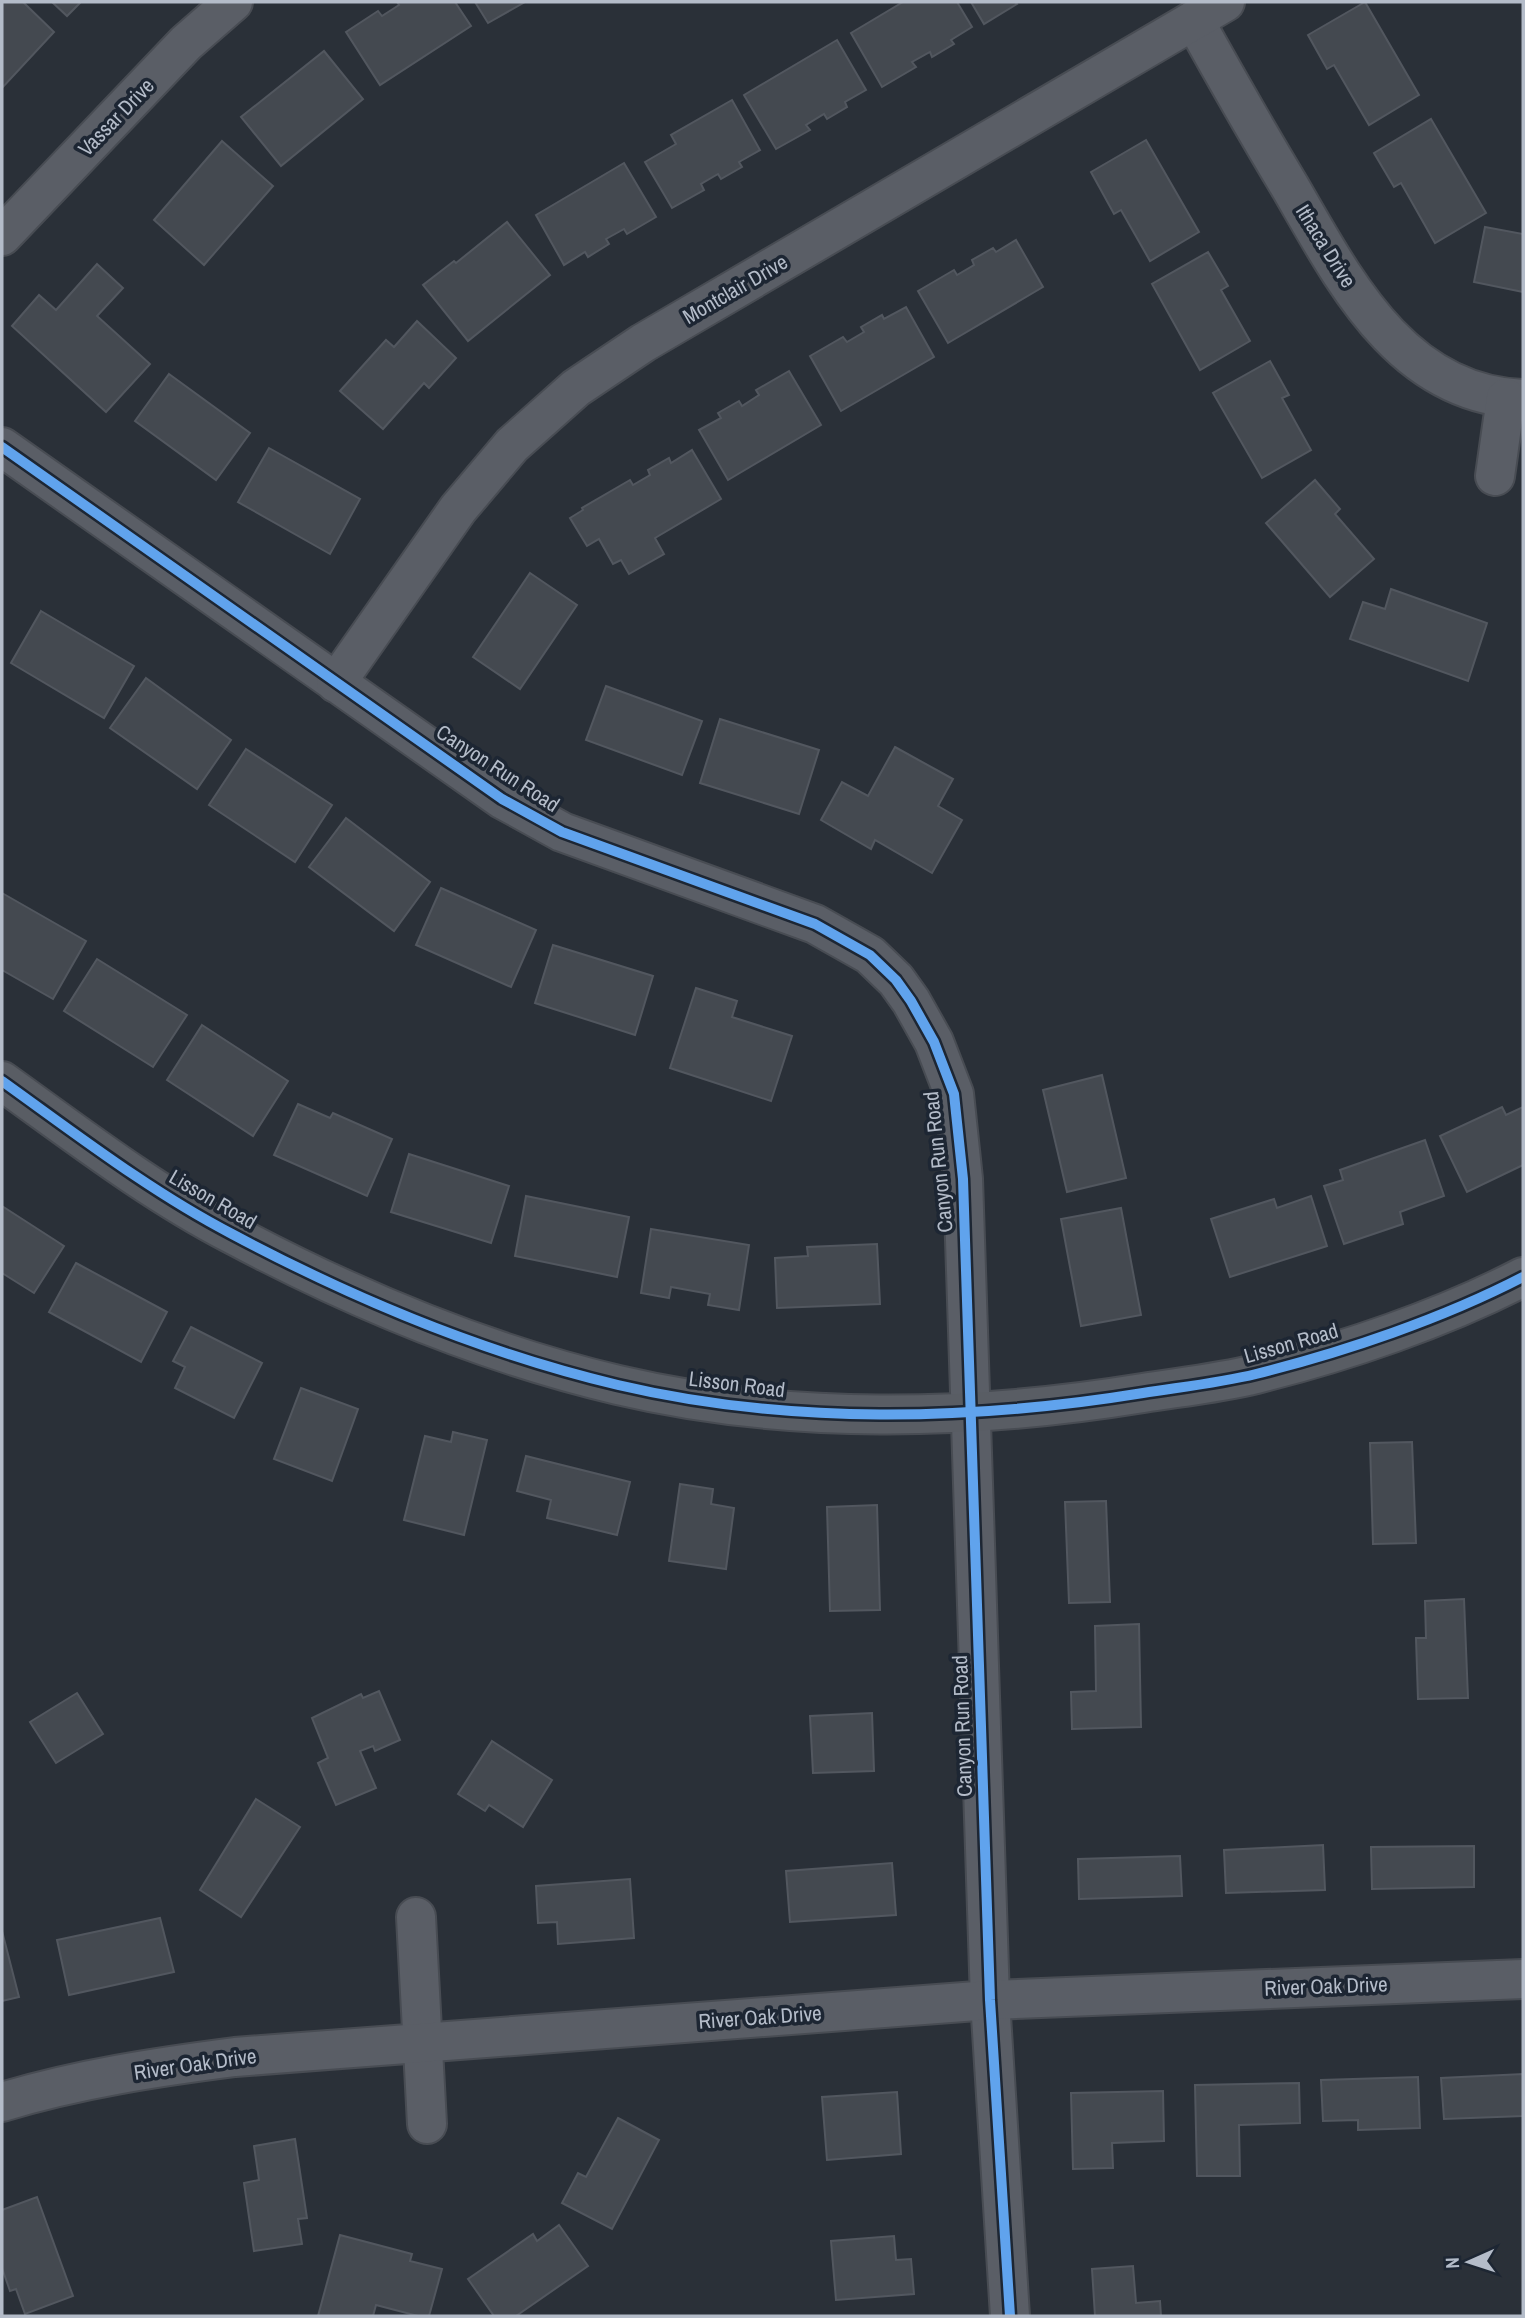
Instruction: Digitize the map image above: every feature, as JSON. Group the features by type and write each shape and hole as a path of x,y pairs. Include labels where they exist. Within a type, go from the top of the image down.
{"street":[{"name":"Vassar Drive","path":"2,236 186,43 233,2"},
{"name":"Ithaca Drive","path":"1210,11 1338,270 1376,323 1435,374 1469,389 1514,399"},
{"name":"Montclair Drive","path":"336,683 458,509 512,445 576,388 643,343 1210,11"},
{"path":"1495,476 1514,399"},
{"name":"Canyon Run Road","path":"2,447 502,799 562,832 815,924 870,955 896,980 934,1042 954,1094 963,1179 990,2000 1010,2316"},
{"name":"Lisson Road","path":"2,1081 128,1171 229,1233 367,1300 443,1331 567,1372 622,1386 725,1404 806,1412 896,1414 971,1412 1081,1403 1252,1375 1326,1354 1437,1315 1523,1278"},
{"path":"416,1917 427,2124"},
{"name":"River Oak Drive","path":"2,2102 42,2090 155,2067 235,2057 990,2000 1523,1979"}],"building":[{"path":"2,2 23,2 54,32 2,88"},
{"path":"52,2 81,2 67,16"},
{"path":"397,2 455,2 471,26 380,85 346,32 378,11 382,16 399,5"},
{"path":"475,2 525,2 488,23"},
{"path":"903,2 957,2 972,27 951,40 954,44 932,57 930,52 912,62 916,67 882,87 851,33"},
{"path":"971,2 1015,2 1017,4 984,24"},
{"path":"1365,2 1419,95 1369,125 1334,65 1327,69 1308,35"},
{"path":"837,40 866,90 845,102 847,107 827,119 824,114 806,125 810,130 776,149 744,95"},
{"path":"324,51 363,99 281,166 241,117"},
{"path":"732,100 760,150 739,162 742,167 721,179 718,174 701,184 704,190 672,208 645,162 676,144 671,135"},
{"path":"1431,119 1486,213 1435,243 1401,183 1394,187 1374,153"},
{"path":"1146,140 1199,232 1150,261 1121,210 1114,214 1091,172"},
{"path":"222,141 273,186 204,265 154,220"},
{"path":"624,163 656,217 627,234 624,229 606,239 609,244 588,257 585,252 564,265 536,215"},
{"path":"507,222 550,275 468,341 423,285 454,261 456,263"},
{"path":"1485,227 1523,234 1523,292 1474,282"},
{"path":"1016,240 1043,287 948,343 918,291 954,270 957,275 974,265 972,260 993,248 996,252"},
{"path":"1208,252 1228,286 1221,290 1250,341 1200,370 1152,284"},
{"path":"97,264 123,288 97,316 150,364 106,412 12,326 39,295 56,310"},
{"path":"906,307 934,357 841,411 810,356 843,337 847,342 864,332 861,327 882,315 884,319"},
{"path":"417,321 456,358 429,388 424,383 383,429 340,391 386,340 394,347"},
{"path":"1270,361 1289,395 1282,398 1311,450 1262,478 1213,393"},
{"path":"789,371 821,425 728,480 699,430 721,418 718,413 739,401 742,406 759,395 756,390"},
{"path":"169,374 250,433 216,480 135,421"},
{"path":"269,448 360,499 330,554 238,502"},
{"path":"692,450 721,499 655,538 664,554 629,574 621,560 613,564 599,539 587,546 570,518 630,480 633,485 650,475 648,470 669,458 671,463"},
{"path":"1315,480 1340,509 1335,514 1374,559 1330,597 1266,523"},
{"path":"530,573 577,605 520,689 473,657"},
{"path":"1391,589 1487,623 1468,681 1350,639 1363,602 1385,609"},
{"path":"41,611 134,666 104,718 11,663"},
{"path":"146,678 231,740 197,789 110,728"},
{"path":"606,686 702,721 682,775 586,740"},
{"path":"720,719 819,750 799,814 700,783"},
{"path":"895,747 953,779 938,806 962,820 932,873 875,840 871,849 821,820 842,782 868,796"},
{"path":"246,749 332,805 295,862 209,805"},
{"path":"346,818 430,882 394,931 309,867"},
{"path":"441,888 536,930 511,987 416,945"},
{"path":"2,893 86,941 53,999 2,970"},
{"path":"553,945 653,976 635,1035 535,1003"},
{"path":"97,959 187,1015 153,1067 64,1011"},
{"path":"696,988 737,1001 732,1017 792,1036 771,1101 670,1068"},
{"path":"202,1025 288,1081 253,1136 167,1080"},
{"path":"1102,1075 1126,1178 1067,1192 1043,1090"},
{"path":"298,1104 330,1118 333,1113 392,1139 367,1196 274,1155"},
{"path":"1502,1107 1506,1115 1523,1107 1523,1165 1467,1192 1440,1136"},
{"path":"1425,1140 1444,1196 1400,1212 1403,1224 1344,1244 1324,1186 1343,1180 1340,1170"},
{"path":"409,1154 509,1186 491,1243 391,1212"},
{"path":"526,1196 629,1217 617,1277 515,1256"},
{"path":"1311,1196 1327,1246 1230,1277 1211,1219 1274,1199 1277,1208"},
{"path":"2,1206 64,1246 34,1293 2,1273"},
{"path":"1121,1208 1141,1315 1081,1326 1061,1219"},
{"path":"651,1229 749,1245 739,1310 708,1305 710,1294 671,1287 669,1298 641,1293"},
{"path":"877,1244 880,1304 777,1308 775,1258 808,1256 807,1247"},
{"path":"76,1263 167,1312 141,1362 49,1312"},
{"path":"191,1327 262,1363 234,1418 175,1388 185,1367 173,1361"},
{"path":"301,1388 358,1409 332,1481 274,1459"},
{"path":"453,1432 487,1440 464,1535 404,1520 425,1436 451,1442"},
{"path":"1412,1442 1416,1543 1373,1544 1370,1443"},
{"path":"526,1456 630,1482 617,1535 547,1518 551,1500 517,1491"},
{"path":"680,1484 713,1489 711,1504 734,1508 726,1569 669,1561"},
{"path":"1106,1501 1110,1602 1069,1603 1065,1502"},
{"path":"877,1505 880,1610 830,1611 827,1507"},
{"path":"1464,1599 1468,1698 1418,1699 1416,1638 1426,1638 1425,1601"},
{"path":"1139,1624 1141,1727 1072,1729 1071,1692 1096,1691 1095,1626"},
{"path":"379,1691 400,1740 375,1751 373,1746 360,1751 376,1788 336,1805 318,1763 328,1758 312,1718 361,1694 363,1698"},
{"path":"77,1693 103,1734 56,1763 30,1722"},
{"path":"872,1713 874,1771 813,1773 810,1716"},
{"path":"492,1741 552,1780 523,1827 489,1805 485,1811 458,1794"},
{"path":"256,1799 300,1827 241,1917 200,1890"},
{"path":"1323,1845 1325,1890 1226,1893 1224,1850"},
{"path":"1474,1846 1474,1887 1372,1889 1371,1847"},
{"path":"1180,1856 1182,1896 1079,1899 1078,1859"},
{"path":"892,1863 896,1915 790,1922 786,1871"},
{"path":"630,1879 634,1938 558,1944 557,1922 538,1923 536,1886"},
{"path":"160,1918 174,1972 69,1995 57,1940"},
{"path":"2,1931 19,1997 2,2001"},
{"path":"1523,2074 1523,2116 1444,2119 1441,2078"},
{"path":"1418,2077 1420,2128 1358,2130 1358,2120 1323,2121 1321,2080"},
{"path":"1299,2083 1300,2123 1239,2125 1240,2176 1197,2176 1195,2085"},
{"path":"1163,2091 1164,2141 1112,2143 1113,2168 1073,2169 1071,2093"},
{"path":"897,2092 901,2154 827,2160 822,2097"},
{"path":"618,2118 659,2140 612,2229 562,2203 578,2173 586,2177"},
{"path":"295,2139 307,2218 298,2219 302,2244 254,2251 244,2183 259,2180 254,2146"},
{"path":"37,2197 73,2296 25,2314 16,2289 10,2291 2,2268 2,2210"},
{"path":"559,2225 588,2266 516,2316 494,2316 468,2279 533,2234 537,2241"},
{"path":"340,2235 412,2254 410,2261 442,2269 429,2316 418,2316 376,2305 373,2316 318,2316"},
{"path":"894,2236 896,2260 911,2259 914,2294 836,2300 831,2241"},
{"path":"1133,2266 1136,2303 1160,2301 1161,2316 1095,2316 1092,2269"}],"cycle path":[{"path":"2,447 502,799 562,832 815,924 870,955 896,980 934,1042 954,1094 963,1179 990,2000 1010,2316"},
{"path":"2,1081 114,1162 202,1218 278,1258 372,1302 469,1340 568,1372 682,1398 748,1407 813,1412 946,1413 1078,1402 1214,1382 1256,1374 1358,1345 1459,1307 1523,1277"}]}
